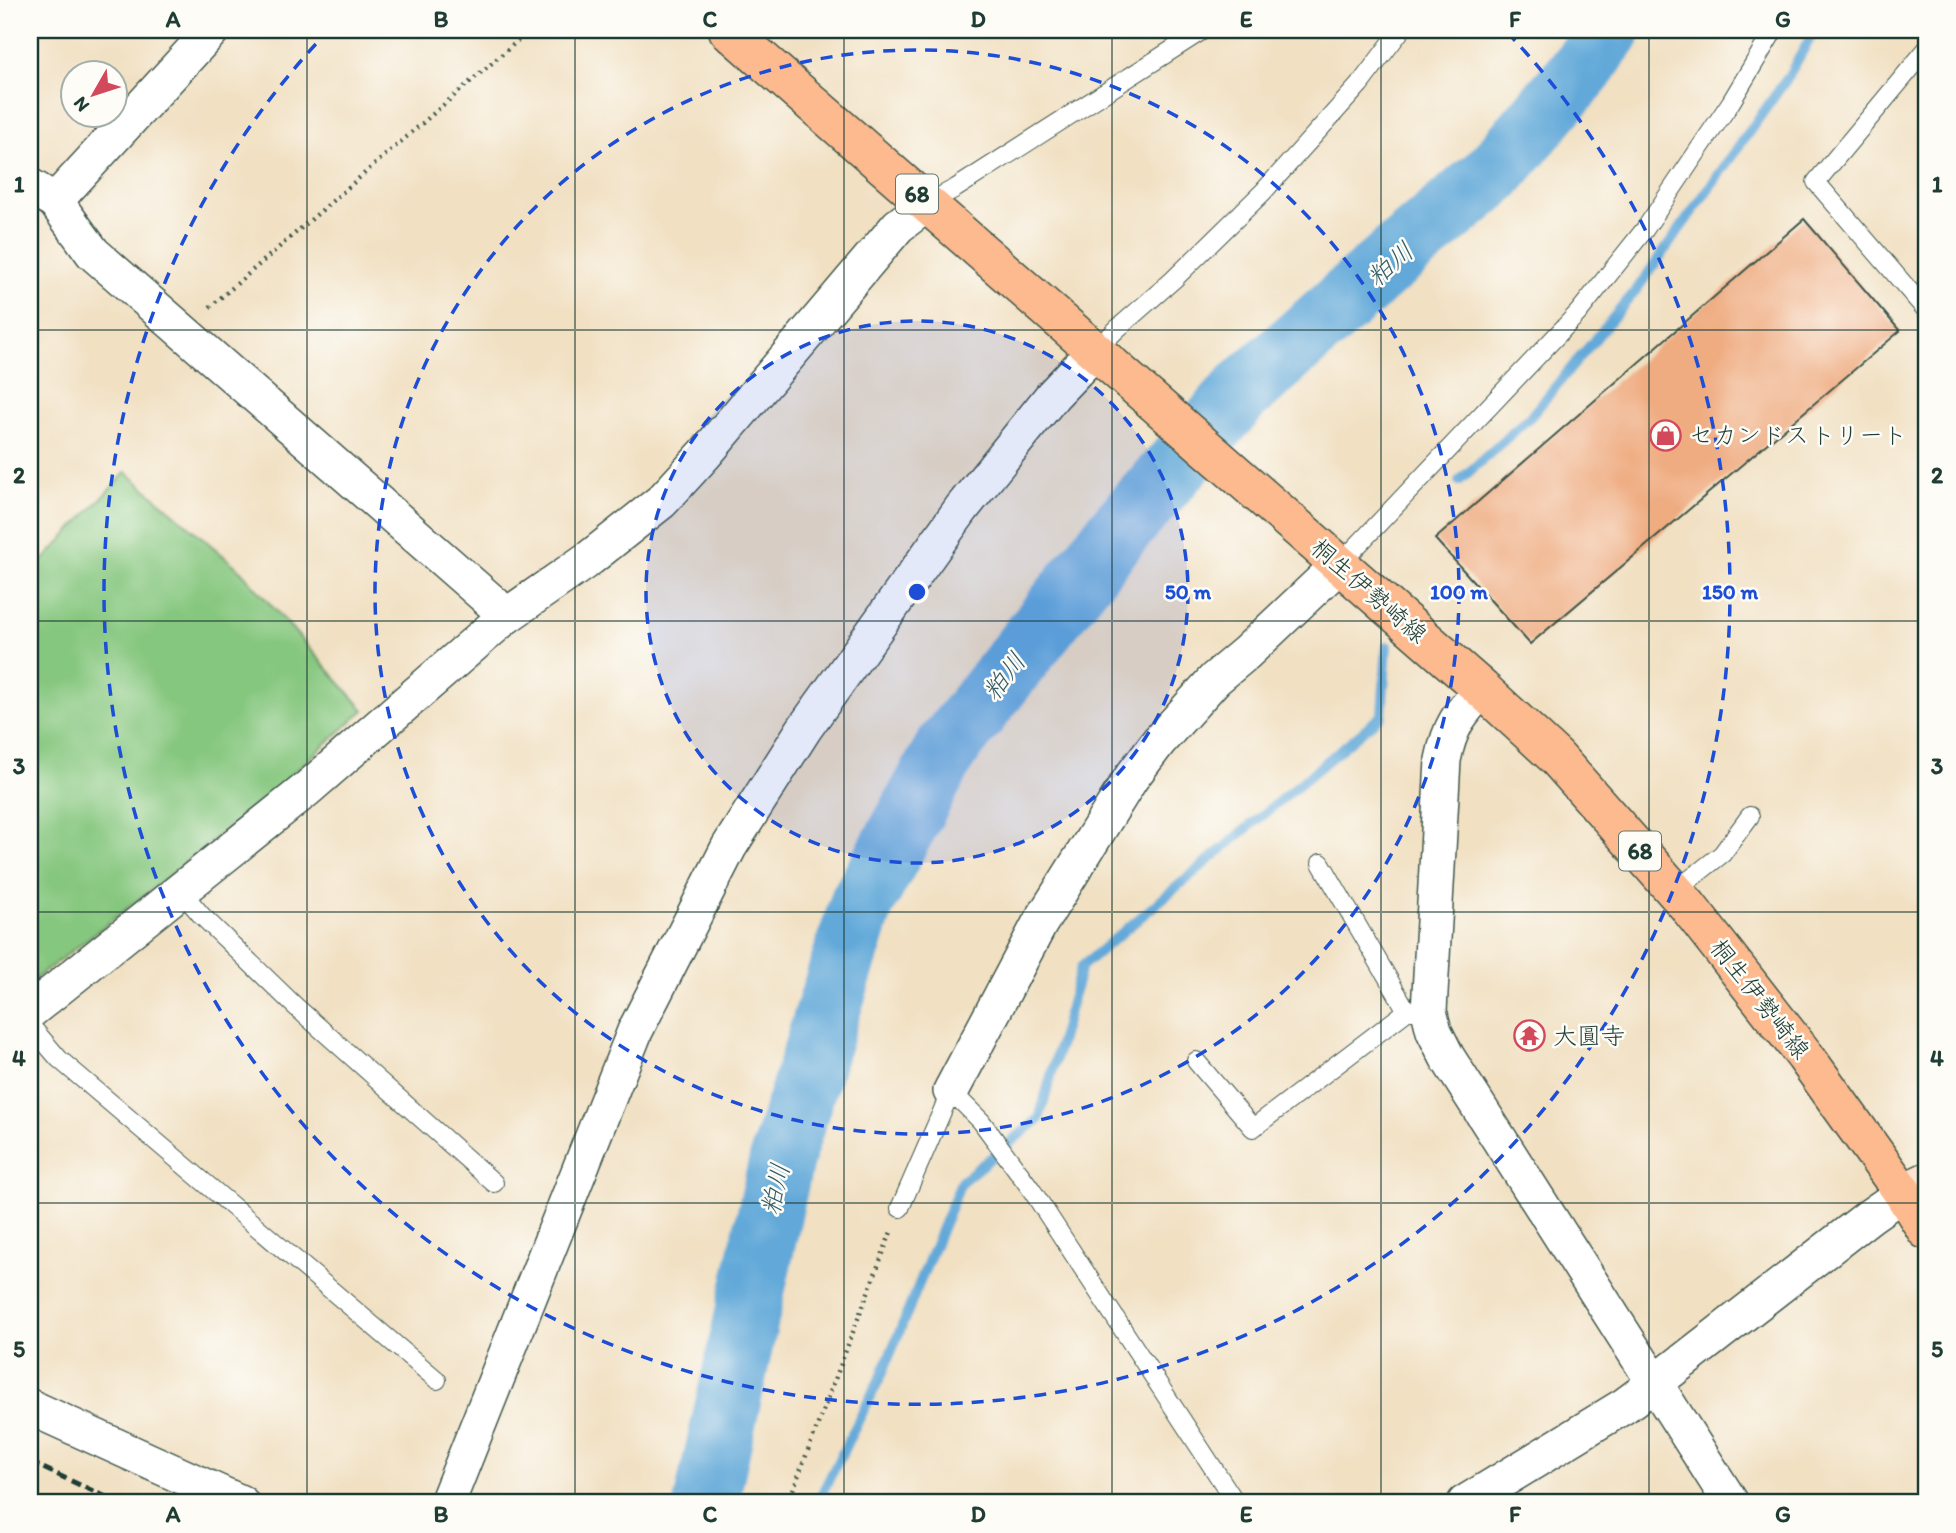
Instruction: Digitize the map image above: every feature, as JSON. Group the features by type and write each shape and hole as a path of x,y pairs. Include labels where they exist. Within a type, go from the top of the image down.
{"main road":[{"name":"桐生伊勢崎線","path":"728,30 1482,689 1556,757 1675,891 1805,1056 1915,1187 1926,1230"}],"street":[{"path":"196,35 43,193 93,253 494,604 505,617"},
{"path":"30,1011 307,789 505,617 590,558 662,501 898,226 928,203"},
{"path":"447,1503 635,1031 729,847 804,729 962,509 1054,395 1100,354"},
{"path":"951,1091 1039,925 1131,778 1159,741 1215,679 1246,653 1333,560"},
{"path":"1482,689 1457,717 1447,738 1418,1011 1434,1031 1447,1057 1731,1503"},
{"path":"1465,1503 1624,1406 1870,1216 1915,1187"},
{"path":"30,1407 241,1503"}],"lane":[{"path":"928,203 956,188 1203,30"},
{"path":"1100,354 1263,192 1360,84 1401,30"},
{"path":"1333,560 1578,313 1645,229 1731,102 1774,30"},
{"path":"1926,50 1816,181 1926,310"},
{"path":"1675,891 1722,854 1749,816"},
{"path":"1196,1062 1253,1128 1418,1011 1321,863"},
{"path":"181,891 202,916 295,1006 494,1183"},
{"path":"30,1026 59,1059 437,1380"},
{"path":"900,1208 951,1091 981,1121 1031,1189 1236,1503"}],"path":[{"path":"185,332 193,322 530,30"},
{"path":"788,1503 900,1208"}],"green space":[{"path":"126,472 240,570 364,710 275,789 155,887 30,983 30,565 35,569"}],"building":[{"name":"セカンドストリート","path":"1804,219 1900,331 1530,644 1435,539"}],"waterway":[{"name":"粕川","path":"706,1503 782,1157 862,903 947,748 1117,533 1243,391 1492,175 1582,69 1609,30"},
{"path":"1459,481 1531,416 1637,289 1786,80 1815,30"},
{"path":"817,1503 882,1374 961,1182 1039,1119 1081,967 1382,715 1387,646"}],"railway":[{"path":"30,1462 119,1503"}],"place":[{"name":"セカンドストリート","path":"1666,435"},
{"name":"大圓寺","path":"1530,1036"}]}
